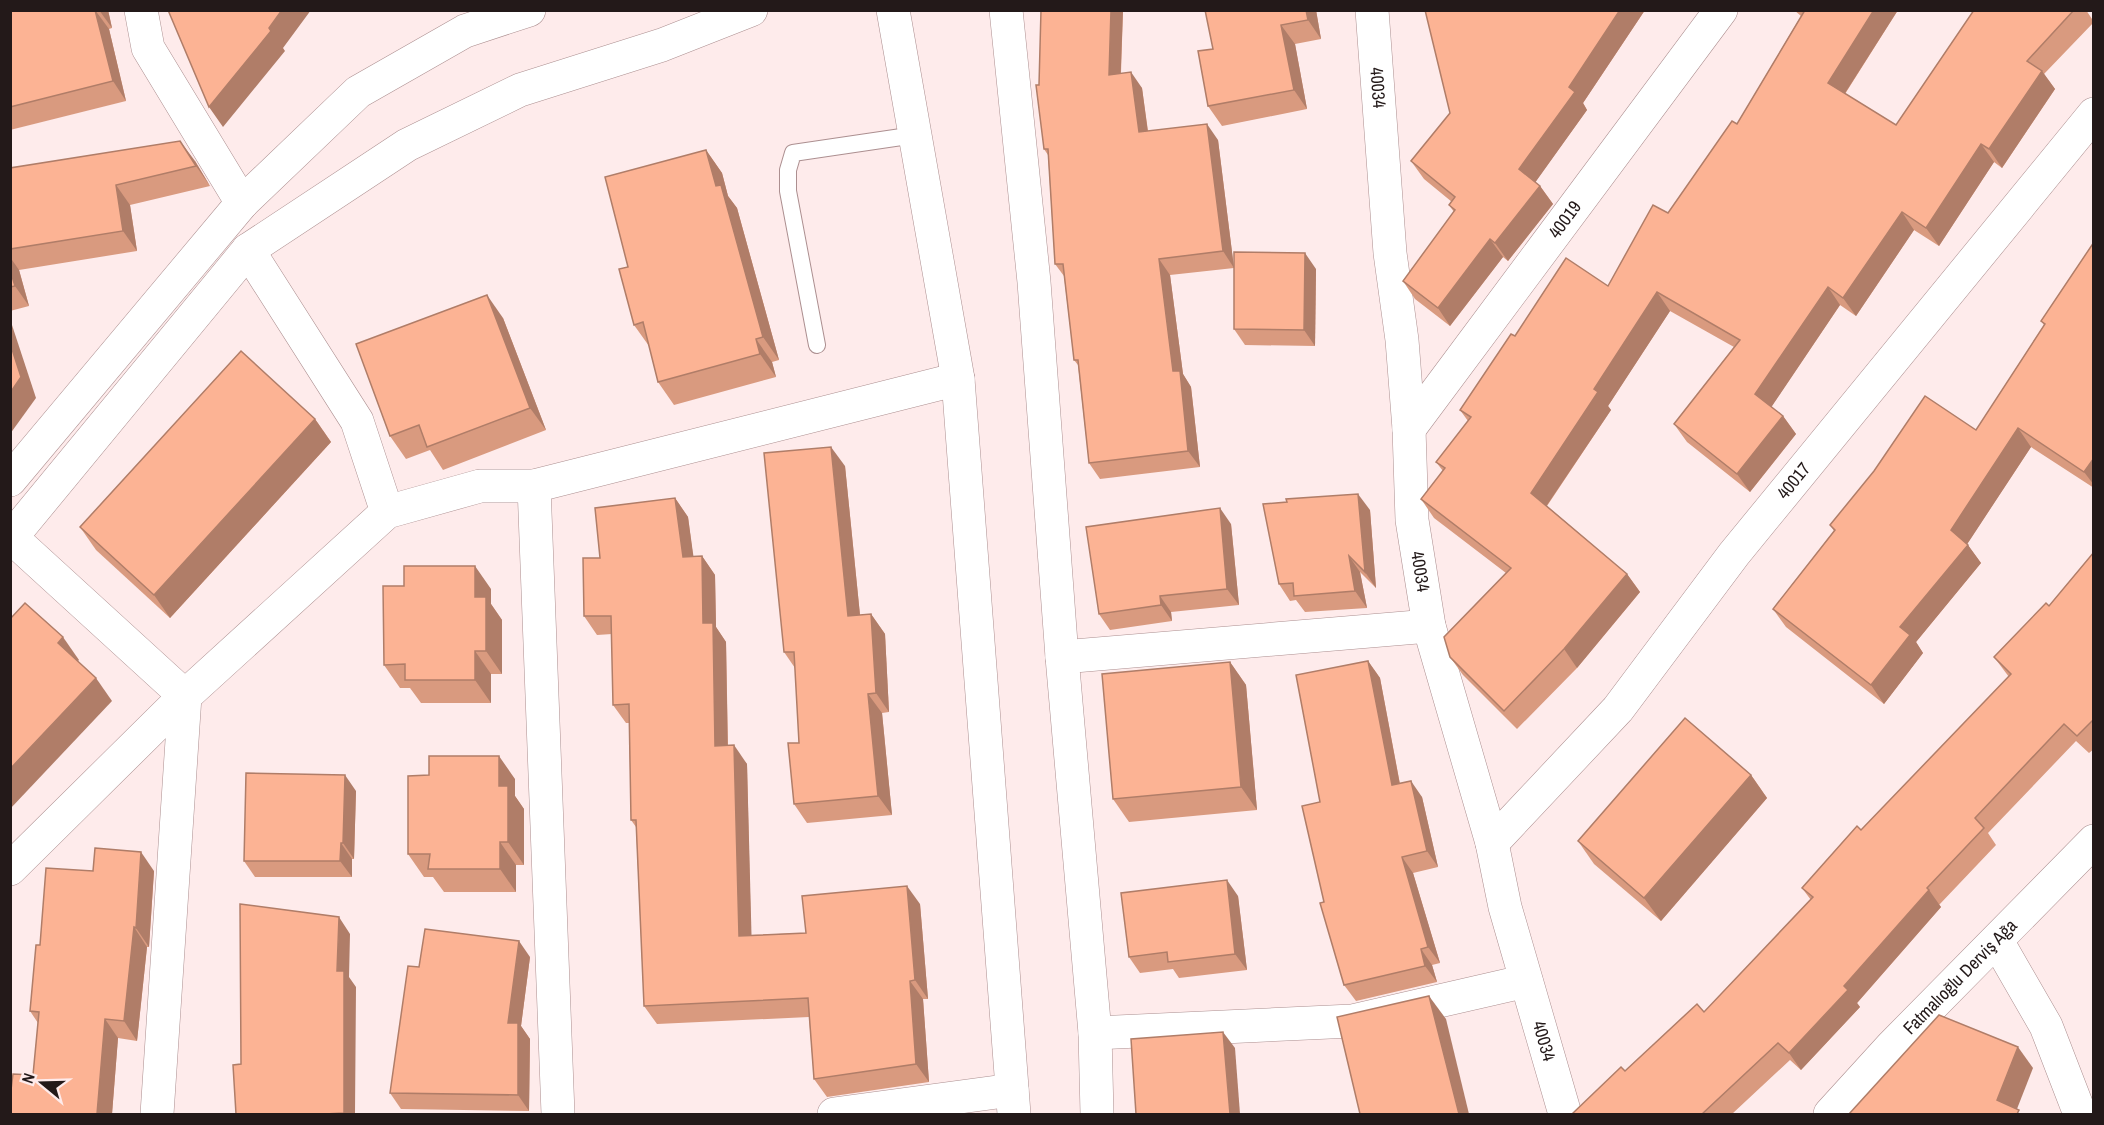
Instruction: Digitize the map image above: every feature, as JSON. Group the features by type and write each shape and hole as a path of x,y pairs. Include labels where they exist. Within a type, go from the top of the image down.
{"street":[{"path":"141,10 148,48 242,203"},
{"path":"10,480 242,203 358,92 464,21 529,10"},
{"path":"184,696 11,538 248,250 407,145 520,90 662,45 750,10"},
{"path":"834,1114 1013,1102 958,380 893,10"},
{"path":"1006,10 1034,282 1062,657 1095,1033 1097,1114"},
{"name":"40034","path":"1372,10 1389,241 1402,340 1409,429 1412,520 1429,626 1492,843 1505,907 1565,1114"},
{"name":"40019","path":"1409,429 1721,10"},
{"name":"40017","path":"1492,843 1618,709 1734,554 2094,114"},
{"path":"248,250 357,421 387,512"},
{"path":"10,868 184,696 387,512 480,486 534,486 958,380"},
{"path":"534,486 558,1114"},
{"path":"1062,657 1429,626"},
{"path":"157,1114 184,696"},
{"name":"Fatmalıoğlu Derviş Ağa","path":"1830,1114 1891,1047 2094,841"},
{"path":"1997,940 2046,1026 2080,1114"},
{"path":"1095,1033 1352,1020 1526,981"}],"lane":[{"path":"817,345 788,191 788,170 793,153 915,135"}],"building":[{"path":"10,10 95,10 113,81 10,107"},
{"path":"168,10 282,10 269,28 271,31 209,107"},
{"path":"1041,10 1111,10 1109,75 1131,72 1139,132 1207,124 1223,251 1159,259 1173,371 1180,371 1188,451 1089,463 1078,360 1074,360 1063,264 1055,264 1048,149 1044,149 1036,85 1039,85"},
{"path":"1205,10 1306,10 1308,20 1281,25 1294,90 1208,106 1198,51 1213,49"},
{"path":"1425,10 1620,10 1569,87 1575,92 1519,169 1540,186 1495,243 1490,239 1438,308 1403,281 1455,210 1449,205 1455,197 1411,161 1450,113"},
{"path":"1805,10 1874,10 1828,83 1896,125 1974,10 2074,10 2027,61 2042,71 1989,149 1981,144 1926,228 1902,212 1843,298 1828,287 1755,394 1783,416 1737,474 1674,424 1740,340 1657,292 1594,389 1598,392 1531,493 1627,574 1564,649 1504,711 1450,657 1444,637 1511,568 1421,499 1445,468 1436,462 1471,417 1460,410 1511,334 1515,336 1566,258 1608,286 1653,205 1668,213 1732,121 1737,124"},
{"path":"180,141 196,166 116,185 123,231 10,249 10,168"},
{"path":"706,150 716,186 721,185 763,337 756,339 760,354 658,382 643,322 634,325 619,269 628,267 605,177"},
{"path":"2094,242 2094,458 2084,472 2018,428 1951,530 1968,545 1900,627 1910,635 1871,685 1773,609 1835,530 1830,525 1874,471 1925,396 1976,430 2045,324 2041,321"},
{"path":"1234,252 1305,253 1304,330 1234,329"},
{"path":"10,270 15,286 10,287"},
{"path":"487,295 530,408 427,447 419,425 390,436 356,344"},
{"path":"10,343 21,377 10,393"},
{"path":"241,351 315,419 154,595 80,527"},
{"path":"831,447 848,616 871,614 876,693 868,694 878,796 794,804 788,743 799,743 794,652 784,652 764,453"},
{"path":"1358,494 1365,572 1349,556 1355,591 1294,596 1293,583 1279,584 1263,504 1287,502 1286,499"},
{"path":"675,498 683,557 702,556 703,623 713,623 715,746 734,745 739,936 806,933 802,896 907,886 915,980 910,981 916,1064 814,1079 808,998 644,1006 636,820 631,820 629,704 613,705 611,616 584,616 583,558 600,558 595,508"},
{"path":"1220,508 1227,589 1160,596 1161,605 1099,614 1086,527"},
{"path":"2094,552 2094,719 2077,736 2064,724 1975,818 1984,828 1927,888 1929,890 1844,986 1848,990 1789,1053 1778,1043 1702,1114 1572,1114 1621,1067 1625,1071 1697,1004 1704,1012 1813,897 1802,888 1857,826 1861,830 2011,674 1994,657 2046,603 2049,606"},
{"path":"404,566 475,566 475,597 486,597 486,651 475,651 475,680 405,680 405,664 384,665 383,586 404,586"},
{"path":"25,603 63,637 58,643 96,678 10,769 10,619"},
{"path":"1368,661 1392,785 1411,781 1427,851 1402,857 1428,947 1421,949 1425,966 1344,985 1320,903 1324,902 1302,806 1320,802 1296,675"},
{"path":"1230,662 1241,787 1113,799 1102,674"},
{"path":"1685,718 1751,775 1644,898 1578,841"},
{"path":"429,756 499,756 499,786 508,786 508,842 500,842 500,869 428,869 430,854 408,854 408,776 429,775"},
{"path":"246,773 345,775 343,843 341,843 340,861 244,861"},
{"path":"95,848 141,852 136,928 134,927 124,1021 105,1019 97,1114 10,1114 13,1074 33,1075 39,1012 30,1011 36,945 40,945 46,868 93,871"},
{"path":"1227,880 1235,954 1168,962 1167,952 1129,957 1121,893"},
{"path":"240,904 339,917 337,971 344,971 344,1113 236,1114 233,1065 241,1064"},
{"path":"425,929 519,941 508,1023 518,1023 518,1095 390,1093 408,966 419,967"},
{"path":"1429,996 1459,1114 1360,1114 1337,1017"},
{"path":"1939,1015 2018,1047 1997,1100 2019,1110 2017,1114 1849,1114"},
{"path":"1223,1032 1230,1114 1136,1114 1131,1039"}]}
